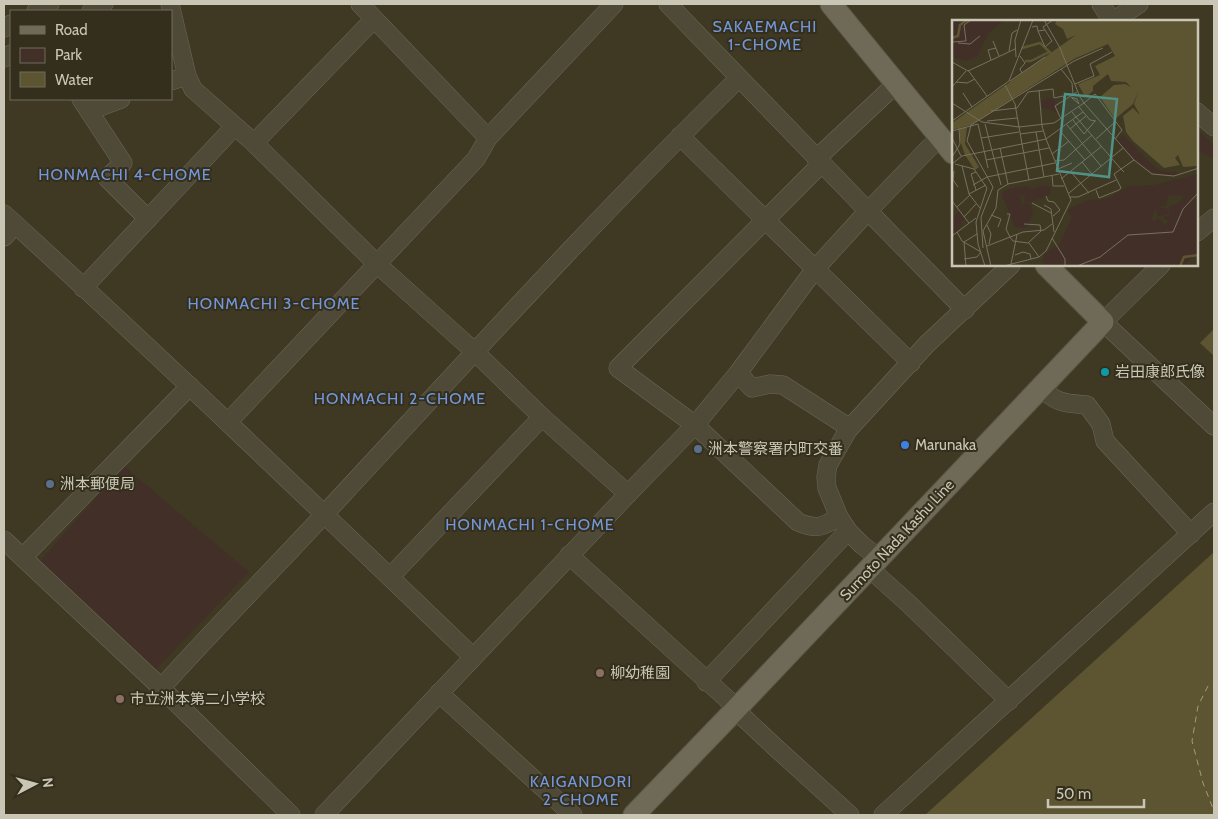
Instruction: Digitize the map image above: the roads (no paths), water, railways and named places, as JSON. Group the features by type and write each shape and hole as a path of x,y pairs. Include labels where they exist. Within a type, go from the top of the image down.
{"main road":[{"path":"831,4 947,146"},
{"path":"1047,266 1103,322"},
{"name":"Sumoto Nada Kashu Line","path":"634,815 1103,322"}],"street":[{"path":"38,10 50,4"},
{"path":"93,10 104,4"},
{"path":"360,4 488,138"},
{"path":"228,422 476,159 488,138 614,4"},
{"path":"668,4 965,310"},
{"path":"1101,4 1112,20"},
{"path":"1115,20 1139,4"},
{"path":"254,143 374,19"},
{"path":"172,20 179,78 254,143 377,264 628,494"},
{"path":"160,688 680,136 739,78"},
{"path":"844,524 812,528 798,522 696,425 618,368 897,83"},
{"path":"115,100 85,105 123,163 107,178 148,219"},
{"path":"1198,113 1214,128"},
{"path":"83,288 234,127"},
{"path":"680,136 911,363"},
{"path":"324,815 569,555 696,425 738,373 815,269 868,211 929,148 947,146"},
{"path":"1198,231 1214,218"},
{"path":"8,225 83,288 190,386 473,657"},
{"path":"1009,701 903,598 874,563 844,524 827,488 826,477 828,465 848,430 927,344 1010,266"},
{"path":"1160,266 1103,322 1214,426"},
{"path":"738,373 752,388 770,384 783,386 842,423 848,430"},
{"path":"23,557 190,386"},
{"path":"1041,387 1052,399 1087,405 1100,424 1105,441 1192,534"},
{"path":"390,577 542,417"},
{"path":"883,815 1214,512"},
{"path":"706,682 844,524"},
{"path":"4,540 291,815"},
{"path":"569,555 706,682 737,708 742,716 774,747 850,815"},
{"path":"439,693 573,815"}],"water":[{"path":"1214,329 1214,356 1200,343"},
{"path":"1214,552 1214,815 925,815"}],"place":[{"name":"岩田康郎氏像","path":"1105,372"},
{"name":"Marunaka","path":"905,445"},
{"name":"洲本警察署内町交番","path":"698,449"},
{"name":"洲本郵便局","path":"50,484"},
{"name":"柳幼稚園","path":"600,673"},
{"name":"市立洲本第二小学校","path":"120,699"}],"district":[{"name":"SAKAEMACHI 1-CHOME","path":"765,35"},
{"name":"HONMACHI 4-CHOME","path":"125,174"},
{"name":"HONMACHI 3-CHOME","path":"274,303"},
{"name":"HONMACHI 2-CHOME","path":"400,398"},
{"name":"HONMACHI 1-CHOME","path":"530,524"},
{"name":"KAIGANDORI 2-CHOME","path":"581,790"}]}
